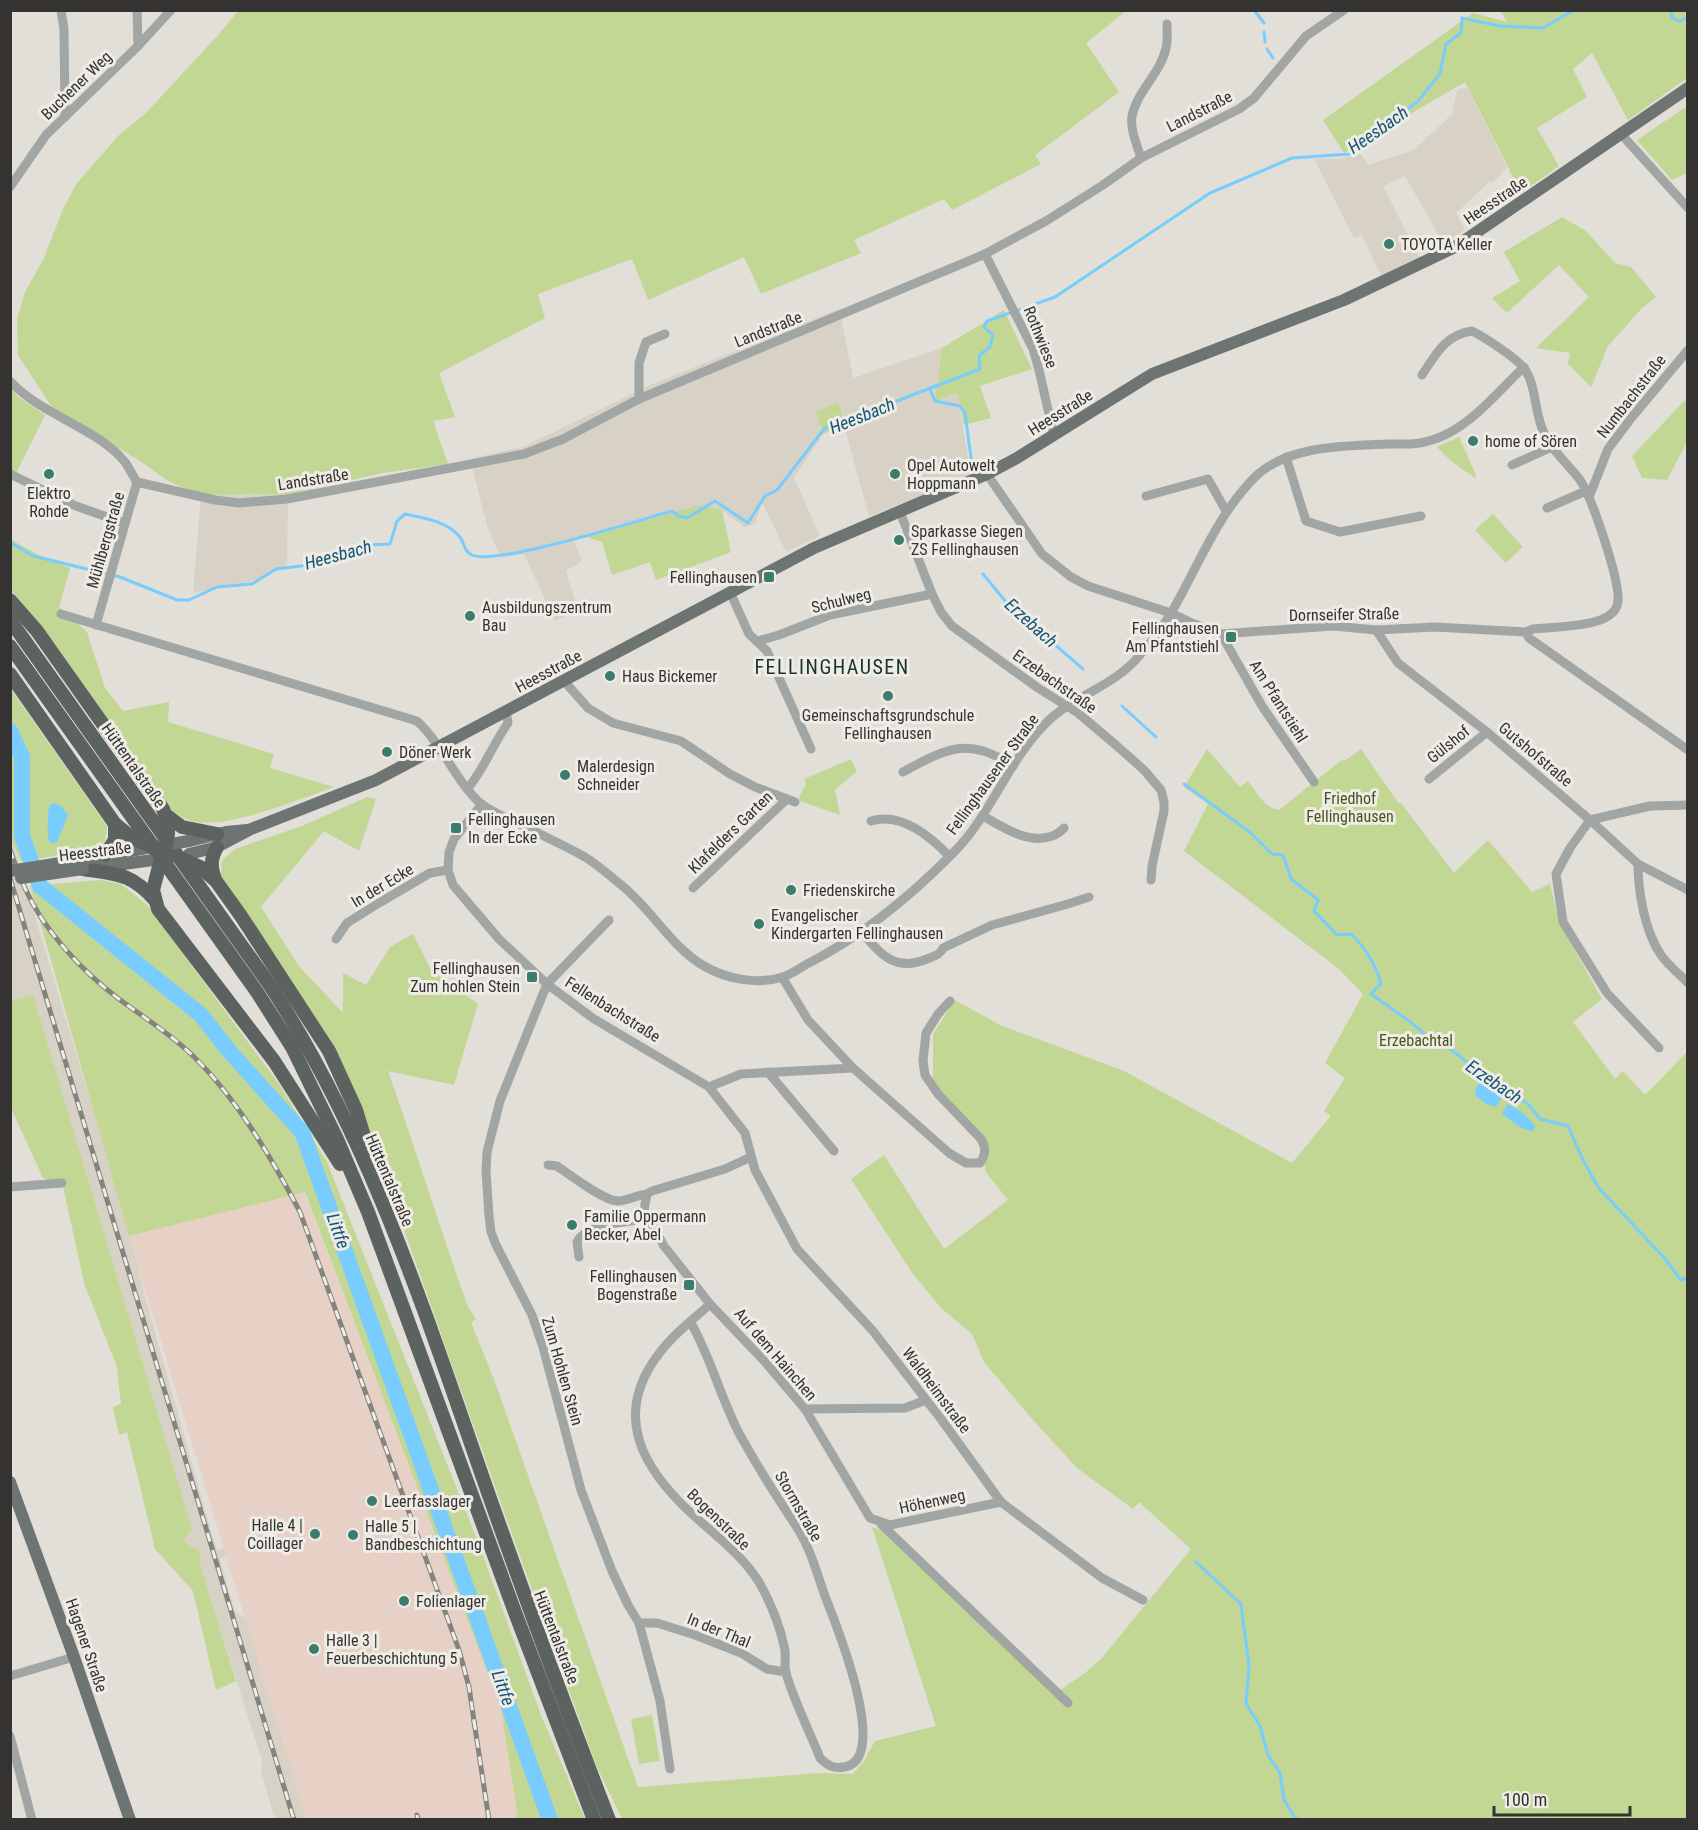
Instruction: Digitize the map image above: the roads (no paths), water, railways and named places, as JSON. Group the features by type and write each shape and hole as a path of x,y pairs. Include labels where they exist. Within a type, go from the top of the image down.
{"highway":[{"path":"10,600 37,631 167,820 169,853 153,890 158,909 274,1061 319,1129 368,1212"},
{"name":"Hüttentalstraße","path":"10,620 288,1013 338,1103 393,1226 529,1610 609,1820"},
{"name":"Hüttentalstraße","path":"10,646 275,1019 292,1047 337,1139 368,1212 594,1820"},
{"path":"10,674 115,824 132,837 200,867 216,880"},
{"path":"167,820 217,840 211,865 216,880 285,981 329,1051 356,1110 393,1226"},
{"path":"99,856 115,840 115,824"},
{"path":"83,869 121,874 134,880 155,900"}],"main road":[{"name":"Heesstraße","path":"10,879 139,862 255,828 376,780 814,548 987,474 1054,436 1152,374 1354,296 1455,247 1688,88"},
{"name":"Heesstraße","path":"10,871 137,849 169,853"},
{"name":"Hagener Straße","path":"10,1482 130,1820"}],"street":[{"path":"62,10 65,117"},
{"path":"138,10 138,46"},
{"name":"Buchener Weg","path":"10,187 46,135 138,46 171,10"},
{"name":"Landstraße","path":"137,483 214,500 239,503 287,499 524,454 563,439 639,399 985,254 1046,221 1141,158 1239,109 1254,98 1306,36 1344,10"},
{"path":"1141,158 1133,134 1132,117 1141,94 1157,69 1166,48 1167,24"},
{"path":"1621,134 1688,208"},
{"name":"Rothwiese","path":"985,254 1033,349 1040,370 1054,436"},
{"path":"1422,375 1442,344 1463,332 1472,331 1484,337 1524,367"},
{"path":"639,399 639,363 646,342 665,334"},
{"name":"Numbachstraße","path":"1588,494 1608,449 1688,350"},
{"name":"Dornseifer Straße","path":"987,474 1036,545 1056,567 1088,586 1171,613 1221,634 1333,626 1376,630 1435,627 1526,632 1533,629 1604,620 1614,612 1618,601 1604,537 1588,494 1580,480 1552,447 1542,430 1531,384 1524,367"},
{"name":"Fellinghausener Straße","path":"438,747 482,804 588,859 634,894 659,924 704,967 725,976 753,980 782,977 862,932 916,888 949,856 983,816 1013,766 1043,725 1065,705 1116,678 1137,659 1171,613 1226,511 1257,475 1286,457 1353,446 1432,440 1452,431 1488,404 1524,367"},
{"name":"Mühlbergstraße","path":"10,381 20,392 100,441 124,462 137,483 96,625"},
{"path":"1512,465 1552,447"},
{"path":"1286,457 1306,521 1340,532 1421,516"},
{"path":"10,474 76,506 124,523"},
{"path":"1146,496 1208,479 1226,511"},
{"path":"1548,508 1588,494"},
{"name":"Erzebachstraße","path":"900,512 932,594 952,626 985,652 1078,713 1144,770 1161,790 1164,811 1151,880"},
{"path":"729,592 749,634 768,651 811,749"},
{"name":"Schulweg","path":"758,641 779,636 830,615 932,594"},
{"path":"61,614 417,721 430,734 438,747"},
{"name":"Gutshofstraße","path":"1376,630 1398,663 1487,732 1638,864 1688,890"},
{"path":"1526,632 1529,638 1688,750"},
{"name":"Am Pfantstiehl","path":"1221,634 1262,706 1314,782"},
{"name":"Klafelders Garten","path":"564,681 588,708 613,723 681,741 738,778 791,800 693,888"},
{"path":"468,788 495,740 508,723 506,711"},
{"name":"Gülshof","path":"1429,779 1487,732"},
{"path":"903,772 930,757 965,748 978,748 991,752 1013,766"},
{"path":"448,870 449,852 454,840 482,804"},
{"path":"1659,1048 1607,993 1563,922 1557,874 1570,848 1590,820 1650,806 1688,805"},
{"path":"983,816 1016,834 1029,837 1051,837 1064,828"},
{"path":"871,821 888,819 905,824 933,840 949,856"},
{"path":"1638,864 1638,887 1645,920 1660,955 1688,983"},
{"name":"In der Ecke","path":"336,939 347,923 379,903 430,873 448,870"},
{"name":"Fellenbachstraße","path":"448,870 453,885 499,939 547,984 594,1019 709,1088"},
{"path":"862,932 878,953 896,962 915,963 936,955 943,948 992,925 1089,897"},
{"path":"547,984 609,920"},
{"path":"782,977 808,1020 853,1068 949,1153 966,1163 980,1163 985,1156 985,1146 981,1139 938,1094 925,1075 923,1061 926,1033 950,1001"},
{"name":"Zum Hohlen Stein","path":"547,984 500,1101 489,1136 486,1171 491,1232 532,1315 543,1347 581,1490 612,1571 639,1623 660,1701 669,1769"},
{"path":"548,1165 557,1166 607,1198 619,1201 647,1194 752,1157 745,1133 709,1088 741,1074 853,1068"},
{"path":"768,1072 834,1151"},
{"name":"Waldheimstraße","path":"752,1157 755,1170 772,1205 797,1249 855,1309 1001,1502 1102,1578 1143,1600"},
{"path":"10,1187 62,1183"},
{"path":"579,1257 577,1242 586,1232 618,1222 647,1219 644,1208 647,1194"},
{"name":"Auf dem Hainchen","path":"647,1219 664,1246 710,1304 766,1363 805,1409 875,1520 1068,1703"},
{"name":"Bogenstraße","path":"710,1304 659,1353 648,1368 636,1406 636,1428 642,1451 667,1489 740,1558 758,1580 782,1636 786,1672 820,1758 836,1768"},
{"name":"Stormstraße","path":"691,1323 700,1338 725,1404 740,1435 804,1540 845,1650 861,1705 862,1744 855,1762 847,1767 836,1768"},
{"path":"805,1409 904,1408 926,1400"},
{"name":"Höhenweg","path":"875,1520 890,1525 1001,1502"},
{"name":"In der Thal","path":"639,1623 657,1623 695,1635 741,1653 767,1669 786,1672"},
{"path":"10,1676 74,1657"},
{"path":"10,1736 32,1820"}],"water":[{"path":"53,803 61,806 68,815 57,842 53,844 49,841 48,813"},
{"path":"1479,1083 1484,1083 1502,1097 1496,1107 1486,1104 1475,1095"},
{"path":"1508,1104 1529,1119 1535,1126 1533,1131 1520,1127 1502,1113"}],"waterway":[{"path":"1254,10 1264,23"},
{"name":"Heesbach","path":"10,542 33,556 120,577 177,600 189,600 217,587 252,584 276,569 309,565 368,545 390,544 397,521 405,514 448,527 459,536 469,553 486,557 537,548 672,511 687,518 715,501 748,523 765,496 777,490 824,429 980,369 979,356 990,347 993,335 984,327 987,321 1055,297 1210,193 1292,158 1350,154 1418,101 1440,74 1446,44 1461,33 1462,18 1500,26 1543,28 1572,11 1583,10"},
{"name":"Heesbach","path":"1629,10 1641,10"},
{"name":"Heesbach","path":"1670,10 1673,19 1680,21 1688,17"},
{"path":"1264,32 1265,42"},
{"path":"1267,49 1273,58"},
{"name":"Erzebach","path":"930,389 935,401 960,406 965,413 972,465"},
{"name":"Erzebach","path":"983,574 1006,602 1083,669"},
{"name":"Erzebach","path":"1122,706 1156,737"},
{"name":"Littfe","path":"10,731 22,757 22,836 40,886 201,1015 230,1052 302,1132 550,1820"},
{"name":"Erzebach","path":"1184,784 1251,833 1272,854 1283,855 1291,879 1318,900 1314,911 1337,935 1351,934 1369,957 1381,984 1371,994 1412,1023 1430,1039 1449,1048 1491,1081 1528,1104 1540,1119 1568,1126 1598,1187 1665,1259 1681,1280 1688,1278"},
{"path":"1196,1562 1241,1604 1249,1665 1246,1704 1260,1726 1268,1755 1280,1773 1284,1800 1295,1818 1302,1820"}],"railway":[{"path":"10,850 33,904 65,949 92,976 174,1039 207,1071 252,1128 300,1212 459,1650 469,1687 475,1728"},
{"path":"10,878 294,1820"},
{"path":"474,1721 489,1820"},
{"path":"417,1815 418,1820"}],"place":[{"name":"TOYOTA Keller","path":"1389,244"},
{"name":"home of Sören","path":"1473,441"},
{"name":"Elektro Rohde","path":"49,474"},
{"name":"Opel Autowelt Hoppmann","path":"895,474"},
{"name":"Sparkasse Siegen ZS Fellinghausen","path":"899,540"},
{"name":"Fellinghausen","path":"769,577"},
{"name":"Ausbildungszentrum Bau","path":"470,616"},
{"name":"Fellinghausen Am Pfantstiehl","path":"1231,637"},
{"name":"Haus Bickemer","path":"610,676"},
{"name":"Gemeinschaftsgrundschule Fellinghausen","path":"888,696"},
{"name":"Döner Werk","path":"387,752"},
{"name":"Malerdesign Schneider","path":"565,775"},
{"name":"Fellinghausen In der Ecke","path":"456,828"},
{"name":"Friedenskirche","path":"791,890"},
{"name":"Evangelischer Kindergarten Fellinghausen","path":"759,924"},
{"name":"Fellinghausen Zum hohlen Stein","path":"532,977"},
{"name":"Familie Oppermann Becker, Abel","path":"572,1225"},
{"name":"Fellinghausen Bogenstraße","path":"689,1285"},
{"name":"Leerfasslager","path":"372,1501"},
{"name":"Halle 4 | Coillager","path":"315,1534"},
{"name":"Halle 5 | Bandbeschichtung","path":"353,1535"},
{"name":"Folienlager","path":"404,1601"},
{"name":"Halle 3 | Feuerbeschichtung 5","path":"314,1649"}],"district":[{"name":"FELLINGHAUSEN","path":"832,667"}],"park label":[{"name":"Friedhof Fellinghausen","path":"1350,807"},
{"name":"Erzebachtal","path":"1416,1040"}]}
